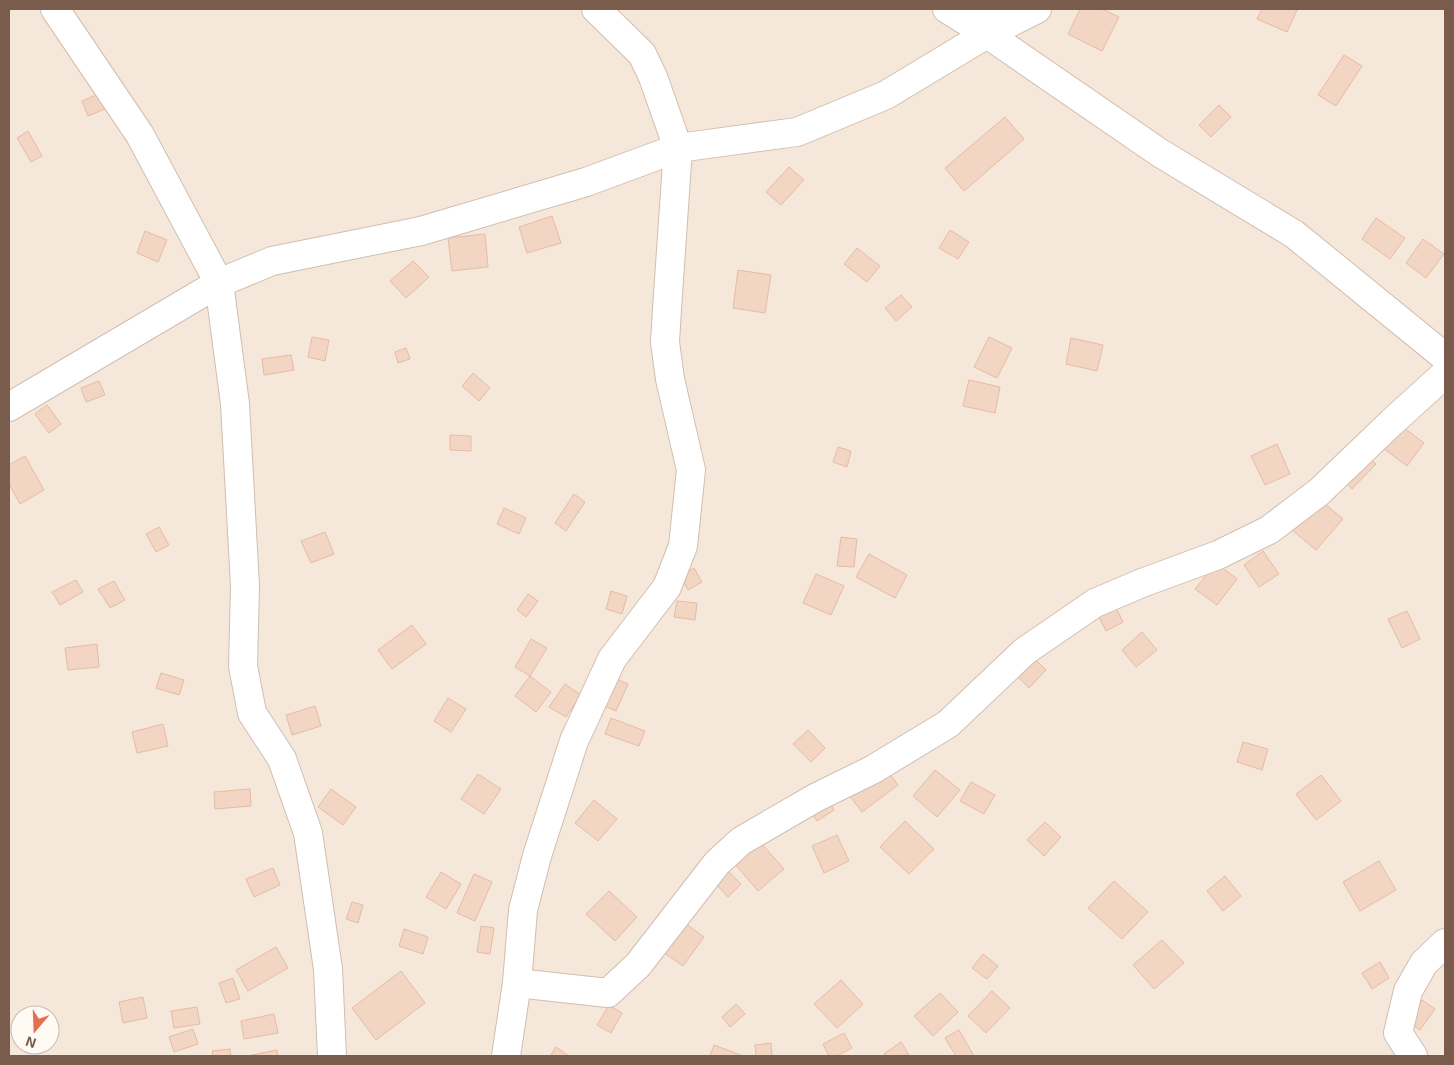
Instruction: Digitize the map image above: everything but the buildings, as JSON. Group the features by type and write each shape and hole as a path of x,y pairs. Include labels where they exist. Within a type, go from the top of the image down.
{"street":[{"path":"55,9 140,135 219,283 235,414 245,586 243,666 252,713 282,759 308,833 328,969 332,1056"},
{"path":"506,1056 517,983 523,910 537,856 574,741 612,659 667,587 683,546 691,470 670,379 665,342 678,148 653,78 642,54 596,9"},
{"path":"947,9 991,23 1160,153 1294,234 1445,357"},
{"path":"9,407 219,283 272,261 421,231 586,182 678,148 797,132 886,95 991,23 1037,9"},
{"path":"517,983 608,993 638,965 717,863 741,841 815,798 872,770 948,724 1025,651 1095,603 1142,583 1218,555 1269,530 1318,492 1445,374"},
{"path":"1413,1056 1398,1033 1408,991 1424,963 1445,943"}],"shaded area":[{"path":"9,9 1445,9 1445,1056 9,1056"}]}
